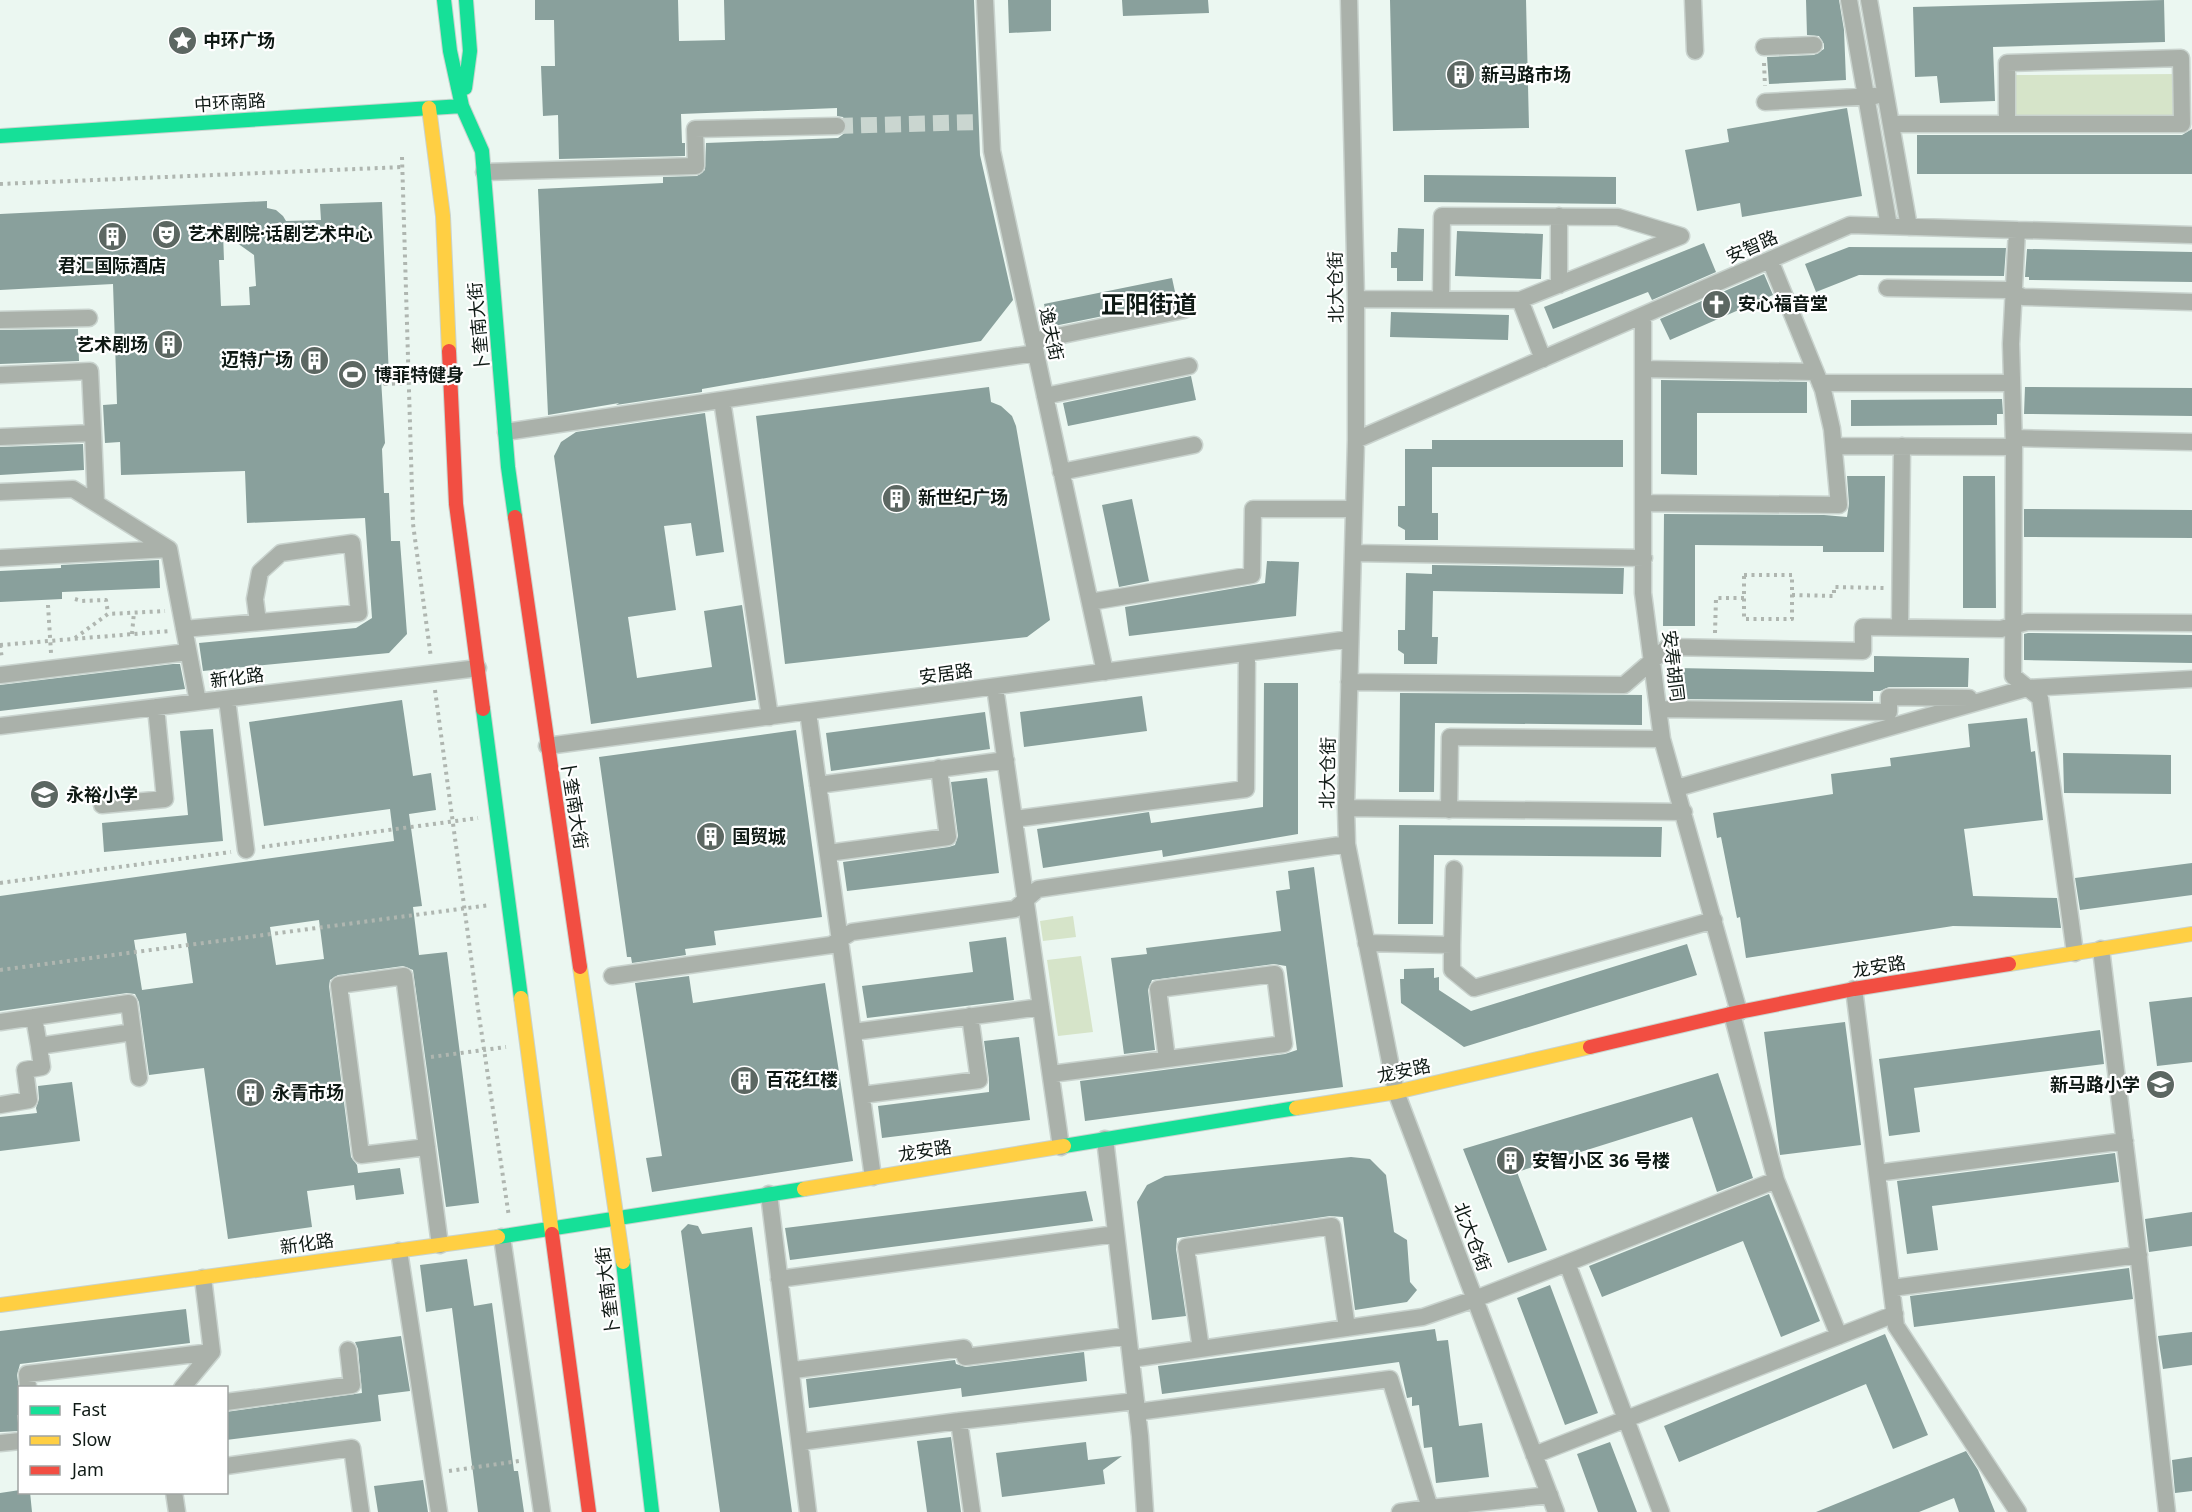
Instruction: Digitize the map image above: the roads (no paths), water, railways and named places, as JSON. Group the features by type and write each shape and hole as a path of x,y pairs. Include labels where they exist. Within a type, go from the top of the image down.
{"main road":[{"name":"卜奎南大街","path":"444,0 450,51 462,106 482,151 508,467 618,1219 652,1512"},
{"path":"462,106 470,51 466,0"},
{"name":"中环南路","path":"0,136 462,106"},
{"name":"卜奎南大街","path":"429,108 443,216 456,504 589,1512"},
{"name":"龙安路","path":"618,1219 1396,1092 1736,1013 1854,989 2192,934"},
{"name":"新化路","path":"0,1305 553,1230 618,1219"}],"street":[{"name":"逸夫街","path":"984,0 985,122 1105,672"},
{"name":"北大仓街","path":"1349,0 1356,299 1356,440 1346,808 1347,844 1396,1092 1556,1512"},
{"path":"1693,0 1695,51"},
{"path":"1849,0 1889,226"},
{"path":"1869,0 1909,227"},
{"path":"1764,47 1814,45"},
{"path":"1891,124 2007,124 2182,124 2181,58 2007,63 2007,124"},
{"path":"1765,102 1866,98 1885,94"},
{"path":"484,172 696,166 695,129 837,126"},
{"path":"1356,299 1441,300 1520,300 1681,236 1618,217 1442,216 1441,300"},
{"path":"1559,216 1559,285"},
{"name":"安智路","path":"1356,440 1850,225 2192,235"},
{"path":"2018,230 2012,344 2013,676 2040,698 2075,953"},
{"path":"1644,503 1839,505 1832,429 1818,377 1770,260"},
{"path":"1887,288 2007,290 2023,297 2192,302"},
{"path":"1520,300 1543,359"},
{"path":"506,432 722,400 1034,347 1184,310"},
{"name":"安寿胡同","path":"1643,316 1643,593 1662,739 1714,920 1776,1180 1839,1336"},
{"path":"0,320 89,318"},
{"path":"1045,396 1189,366"},
{"path":"1643,369 2012,383"},
{"path":"0,375 90,371 96,503"},
{"path":"722,400 770,717"},
{"path":"0,437 93,433"},
{"path":"1834,446 2192,442"},
{"path":"1061,472 1194,445"},
{"path":"1900,627 1902,446"},
{"path":"0,492 73,489 169,549 198,702"},
{"path":"1090,602 1252,574 1253,509 1354,509"},
{"path":"184,629 359,613 352,543 281,553 260,572 255,599 258,622"},
{"path":"0,558 169,549"},
{"path":"1353,553 1644,558"},
{"path":"1349,682 1624,685 1668,647 1863,651 1863,627 2001,629 2027,622 2192,623"},
{"name":"安居路","path":"547,746 1350,639"},
{"path":"0,675 188,652"},
{"path":"1014,819 1246,789 1247,653"},
{"name":"新化路","path":"0,726 478,668"},
{"path":"1677,788 2027,688 2192,679"},
{"path":"996,687 1061,1147"},
{"path":"1659,709 1889,712 1889,697 1988,699"},
{"path":"227,699 246,850"},
{"path":"102,805 165,799 156,707"},
{"path":"808,712 873,1177"},
{"path":"1449,810 1450,736 1662,739"},
{"path":"818,785 1006,760"},
{"path":"828,852 948,837 939,768"},
{"path":"1346,808 1684,812"},
{"path":"612,976 831,945 852,932 1014,909 1038,889 1347,844"},
{"path":"1454,869 1452,970 1474,988 1714,920"},
{"path":"1366,943 1452,945"},
{"path":"2101,949 2139,1255 2167,1512"},
{"path":"1051,1074 1284,1044 1275,974 1158,989 1167,1059"},
{"path":"427,1147 362,1155 339,985 404,976 415,1060 427,1147 440,1245"},
{"path":"1854,989 1896,1326 2018,1512"},
{"path":"0,1022 129,1004 139,1078"},
{"path":"853,1032 1041,1007"},
{"path":"862,1095 979,1080 970,1016"},
{"path":"0,1104 29,1100 25,1070 42,1067 34,1017"},
{"path":"39,1046 133,1032"},
{"path":"1106,1140 1131,1359 1145,1512"},
{"path":"1877,1173 2125,1141"},
{"path":"1131,1359 1423,1317 1475,1299 1776,1180"},
{"path":"769,1194 808,1512"},
{"path":"1201,1350 1186,1247 1198,1245 1332,1226 1347,1328"},
{"path":"779,1279 1116,1234"},
{"path":"507,1236 542,1512"},
{"path":"399,1251 439,1512"},
{"path":"1892,1288 2139,1255"},
{"path":"1567,1263 1661,1512"},
{"path":"184,1386 212,1352 203,1278"},
{"path":"1534,1455 1895,1314"},
{"path":"794,1370 964,1348 965,1357 1128,1336"},
{"path":"228,1402 352,1385 348,1350"},
{"path":"28,1386 27,1374 212,1352"},
{"path":"800,1442 959,1421 1136,1407 1390,1379 1431,1510"},
{"path":"959,1421 972,1512"},
{"path":"0,1443 18,1441"},
{"path":"228,1466 352,1448 361,1512"},
{"path":"174,1494 177,1512"},
{"path":"1400,1512 1550,1495"}],"tunnel":[{"path":"837,126 979,122"}],"place":[{"name":"中环广场","path":"182,41"},
{"name":"新马路市场","path":"1460,75"},
{"name":"艺术剧院·话剧艺术中心","path":"167,234"},
{"name":"君汇国际酒店","path":"112,237"},
{"name":"安心福音堂","path":"1717,304"},
{"name":"艺术剧场","path":"169,345"},
{"name":"迈特广场","path":"314,360"},
{"name":"博菲特健身","path":"353,375"},
{"name":"新世纪广场","path":"897,498"},
{"name":"永裕小学","path":"45,795"},
{"name":"国贸城","path":"711,837"},
{"name":"百花红楼","path":"745,1080"},
{"name":"新马路小学","path":"2161,1085"},
{"name":"永青市场","path":"251,1093"},
{"name":"安智小区 36 号楼","path":"1511,1161"}],"district":[{"name":"正阳街道","path":"1149,305"}]}
